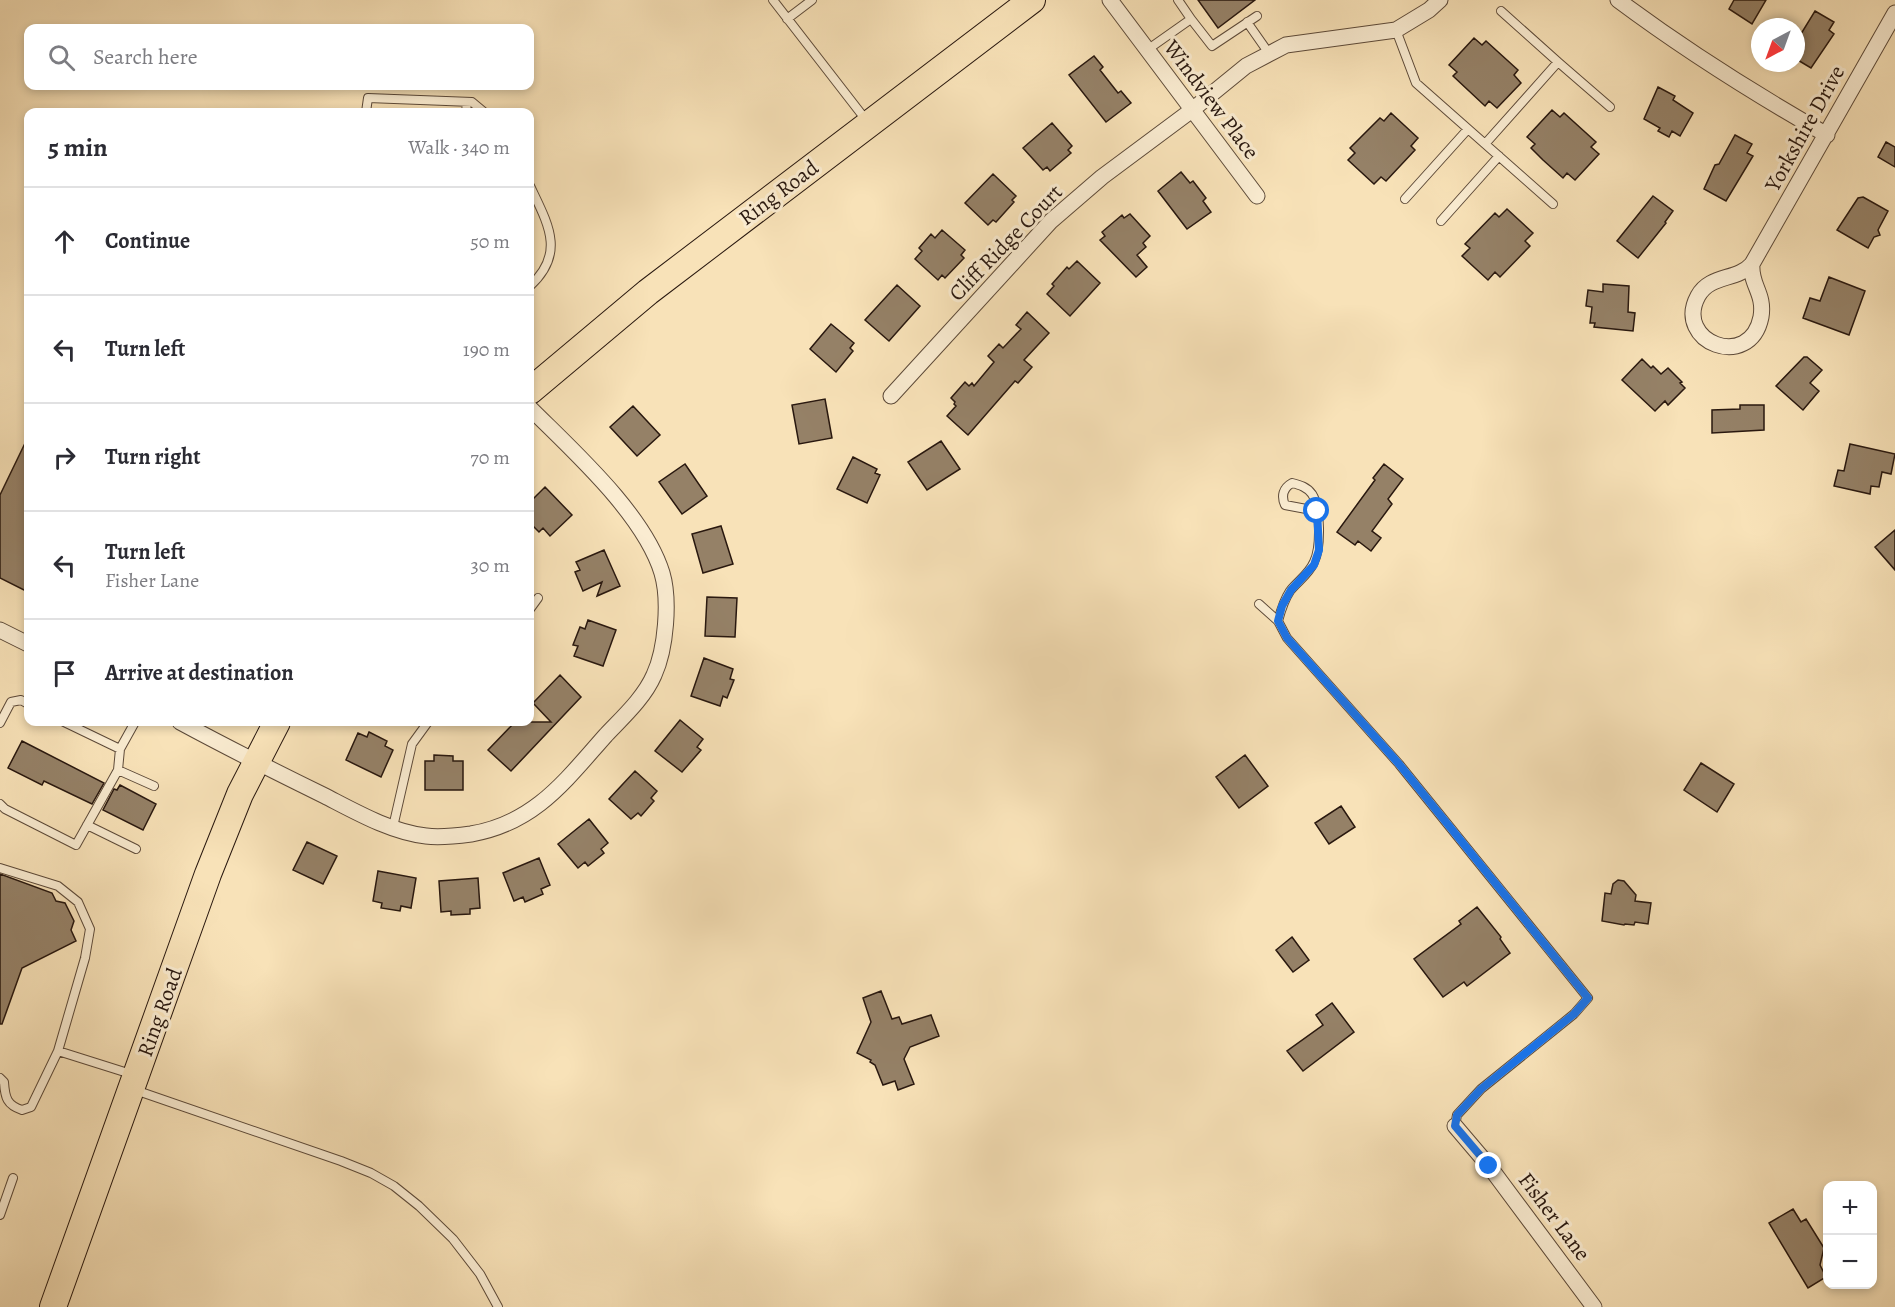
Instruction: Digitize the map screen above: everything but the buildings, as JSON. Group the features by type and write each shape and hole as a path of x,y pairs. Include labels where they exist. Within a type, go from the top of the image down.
{"main road":[{"name":"Ring Road","path":"534,388 648,292 1032,0"},
{"name":"Ring Road","path":"53,1307 208,874 255,762 274,726"}],"street":[{"name":"Windview Place","path":"1110,0 1257,196"},
{"path":"1396,30 1430,10 1440,0"},
{"path":"1618,0 1708,64 1827,135"},
{"name":"Yorkshire Drive","path":"1752,264 1895,13"},
{"name":"Cliff Ridge Court","path":"891,396 1051,221 1102,177 1192,110 1246,66 1268,52 1306,40 1396,30"},
{"path":"1752,264 1751,275 1763,304 1760,321 1753,336 1743,345 1732,348 1711,343 1696,328 1693,317 1693,308 1698,295 1713,281 1745,272 1752,264"},
{"path":"188,726 350,808 393,827 427,837 452,837 509,824 556,791 637,700 653,676 662,651 665,600 662,574 651,547 632,518 594,473 534,412"},
{"path":"0,630 24,642"},
{"name":"Fisher Lane","path":"1455,1126 1489,1166 1594,1307"}],"lane":[{"path":"773,0 869,124"},
{"path":"787,19 812,0"},
{"path":"1178,0 1212,46 1257,16"},
{"path":"1501,11 1610,107"},
{"path":"1147,50 1191,19"},
{"path":"1247,22 1268,52"},
{"path":"1396,30 1416,82 1553,204"},
{"path":"1485,144 1558,62"},
{"path":"367,108 368,98 467,102 474,103 480,108"},
{"path":"466,108 467,102"},
{"path":"1405,199 1468,129"},
{"path":"1441,221 1499,156"},
{"path":"534,195 548,227 552,253 543,271 534,281"},
{"path":"1278,621 1282,606 1291,590 1314,565 1319,550 1317,511 1313,495 1304,486 1292,483 1286,486 1282,494 1285,506 1317,511"},
{"path":"534,604 538,598"},
{"path":"1259,604 1278,621 1287,638 1399,764 1588,998 1574,1014 1481,1089 1457,1115 1455,1126"},
{"path":"0,723 10,702 24,702"},
{"path":"72,726 120,749"},
{"path":"0,804 5,809 76,845 118,770 120,749 133,726"},
{"path":"393,827 412,744 425,726"},
{"path":"118,770 154,786"},
{"path":"87,825 136,849"},
{"path":"0,868 58,886 78,902 90,929 86,958 58,1051 31,1107 22,1110 9,1104 5,1096 4,1082 0,1078"},
{"path":"58,1051 371,1173 394,1186 453,1239 480,1274 498,1307"},
{"path":"0,1215 13,1178"}],"route":[{"path":"1317,511 1319,550 1314,565 1291,590 1282,606 1278,621 1287,638 1399,764 1588,998 1574,1014 1481,1089 1457,1115 1455,1126 1489,1166"}]}
